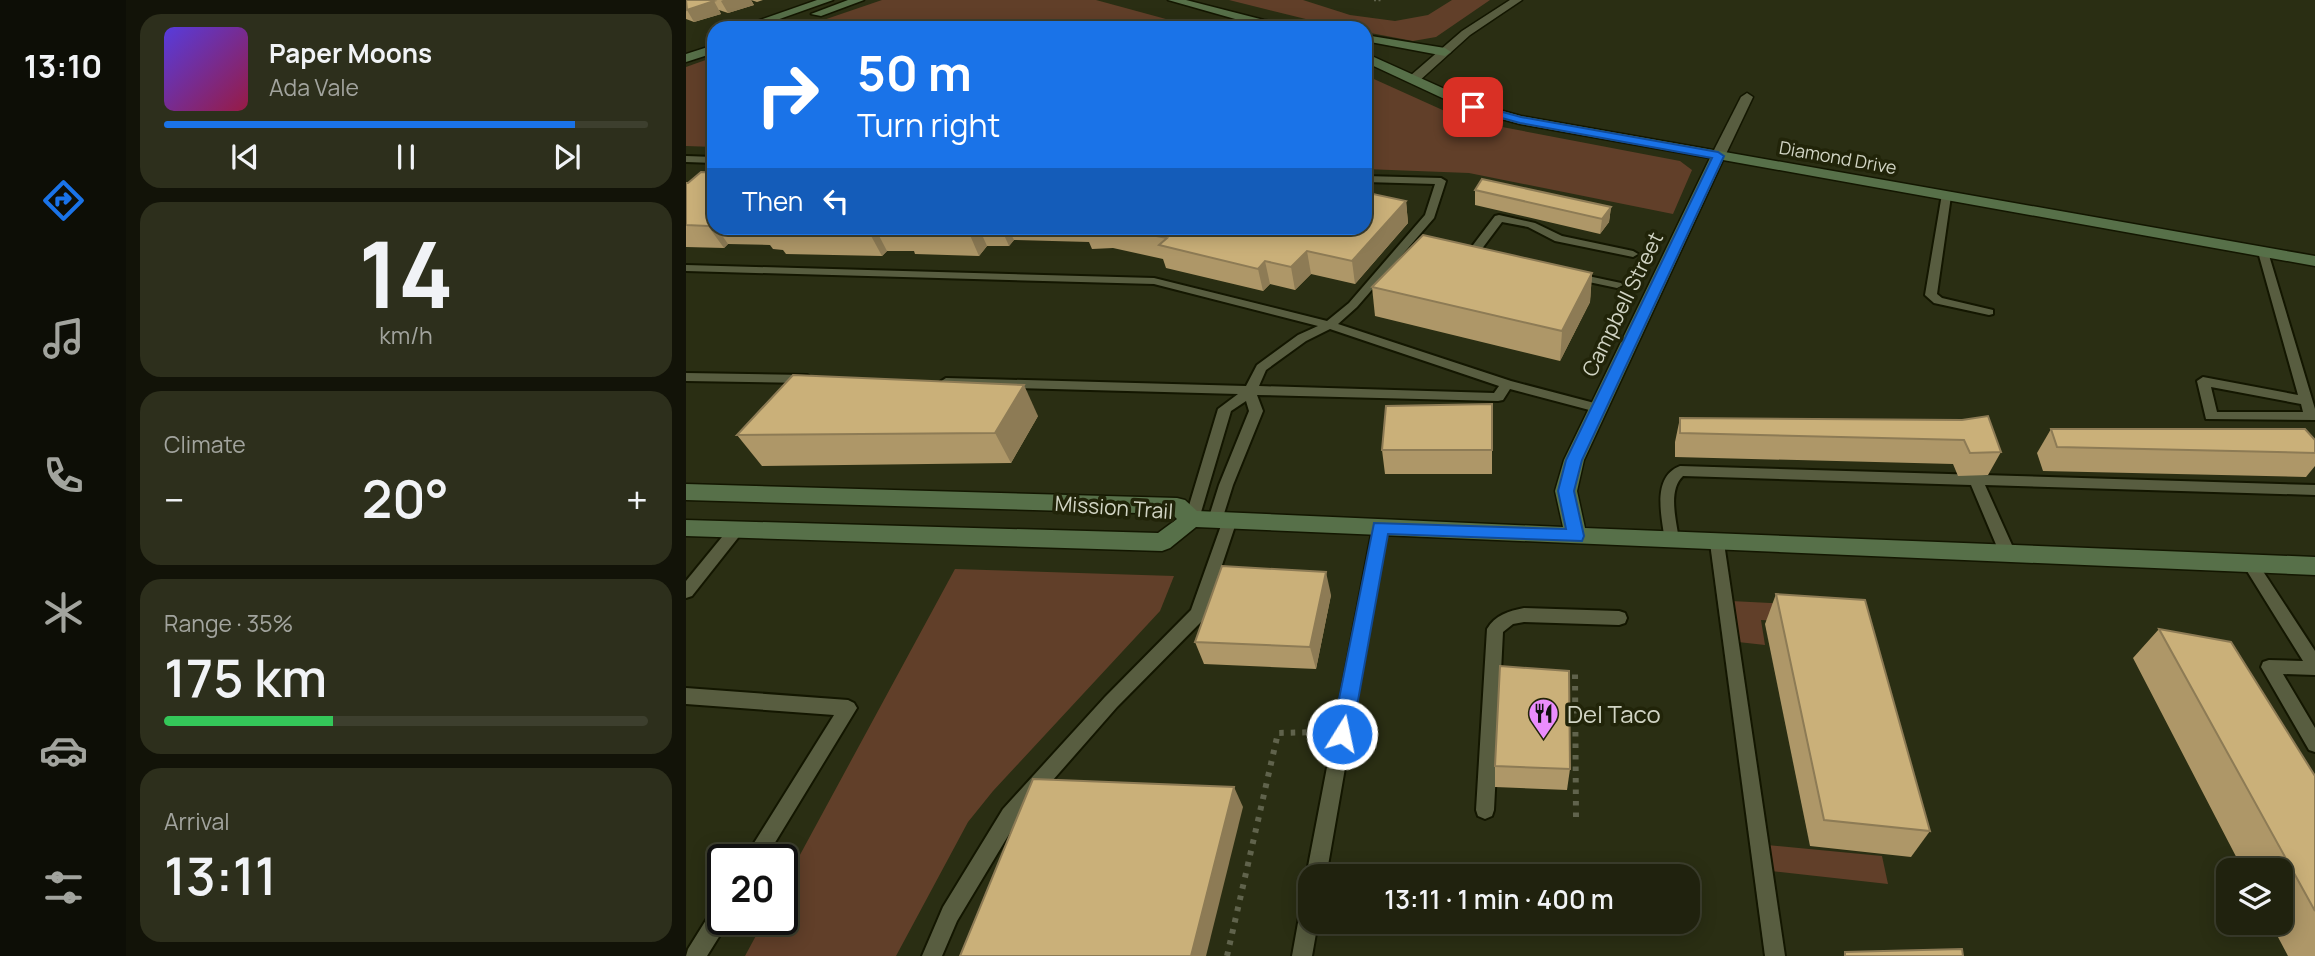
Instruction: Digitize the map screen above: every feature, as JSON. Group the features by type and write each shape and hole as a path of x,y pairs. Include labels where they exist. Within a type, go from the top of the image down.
{"street":[{"path":"764,21 828,0"},
{"path":"796,21 859,0"},
{"path":"1173,0 1256,21"},
{"path":"1414,79 1476,26 1517,0"},
{"path":"1246,18 1264,21"},
{"path":"1372,38 1445,52"},
{"path":"686,47 707,40"},
{"path":"686,58 707,50"},
{"name":"Diamond Drive","path":"1372,60 1454,99 1492,113 1718,156 2315,261"},
{"name":"Campbell Street","path":"1576,536 1566,491 1574,460 1746,97"},
{"name":"Mission Trail","path":"686,492 1177,506 1212,520"},
{"path":"1212,520 2315,566"},
{"name":"Mission Trail","path":"686,528 1162,542 1212,520"}],"lane":[{"path":"686,159 707,160"},
{"path":"932,956 950,914 1010,815 1111,702 1198,614 1225,409 1250,392 1261,368 1302,338 1329,325 1353,305 1430,216 1441,181 1372,179"},
{"path":"1946,196 1931,295 1938,301 1989,312"},
{"path":"1479,261 1468,259 1499,218 1531,225 1559,239 1633,254"},
{"path":"2263,252 2311,417 2211,416 2203,381 2306,401"},
{"path":"686,268 1154,281 1329,325 1507,384 1597,408"},
{"path":"1566,275 1617,285"},
{"path":"686,377 816,379"},
{"path":"933,382 1498,397 1507,384"},
{"path":"1212,520 1256,411 1250,392"},
{"path":"1672,541 1668,485 1672,476 1680,471 1977,482 2315,490"},
{"path":"1977,482 2008,554"},
{"path":"1318,864 1380,527"},
{"path":"686,592 736,530"},
{"path":"1717,543 1775,956"},
{"path":"2250,563 2315,666"},
{"path":"1485,810 1495,629 1509,618 1524,615 1619,618"},
{"path":"2315,666 2269,667 2315,744"},
{"path":"686,696 848,708 763,844"},
{"path":"1302,956 1306,934"},
{"path":"695,956 708,935"}],"path":[{"path":"1374,0 1381,0"},
{"path":"1551,672 1575,673 1576,818"},
{"path":"1563,687 1575,687"},
{"path":"1227,956 1278,733 1324,732 1325,723"}],"shaded area":[{"path":"882,0 1096,0 1173,21 820,21"},
{"path":"1229,0 1303,0 1350,15 1395,21 1428,15 1452,0 1490,0 1436,37 1413,41 1372,33 1372,21 1314,21"},
{"path":"707,60 707,147 686,146 686,67"},
{"path":"1372,78 1447,112 1481,123 1680,161 1692,170 1673,214 1469,173 1372,169"},
{"path":"955,569 1174,576 1160,611 993,791 968,822 896,956 745,956 756,935 798,935 798,858"},
{"path":"1731,601 1847,607 1850,625 1761,620 1765,645 1738,642"},
{"path":"1767,845 1882,856 1888,884 1771,871"}],"building":[{"path":"686,0 710,0 714,1 687,10"},
{"path":"701,172 707,172 707,226 686,225 688,183"},
{"path":"1482,179 1611,207 1602,219 1475,190"},
{"path":"1372,194 1406,201 1352,261 1307,251 1291,267 1265,261 1258,269 1159,245 1167,238 1151,235 1372,235"},
{"path":"1423,235 1592,273 1562,331 1372,287"},
{"path":"793,375 1024,385 995,433 737,435"},
{"path":"1492,404 1492,450 1382,450 1386,406"},
{"path":"1988,416 2001,452 1970,453 1964,440 1680,433 1680,418 1962,420"},
{"path":"2051,429 2305,429 2315,440 2315,453 2057,447"},
{"path":"1222,566 1326,572 1310,647 1195,642"},
{"path":"1776,594 1865,600 1930,831 1824,820"},
{"path":"2159,629 2231,642 2315,776 2315,911 2293,871 2293,858 2286,858"},
{"path":"1500,666 1569,671 1570,769 1495,766"},
{"path":"1033,779 1234,787 1191,956 960,956"},
{"path":"1962,949 1963,956 1845,956 1845,952"}],"place":[{"name":"Del Taco","path":"1544,740"}],"route":[{"path":"1342,734 1380,527 1576,536 1566,491 1574,460 1718,156 1520,120 1473,107"}]}
